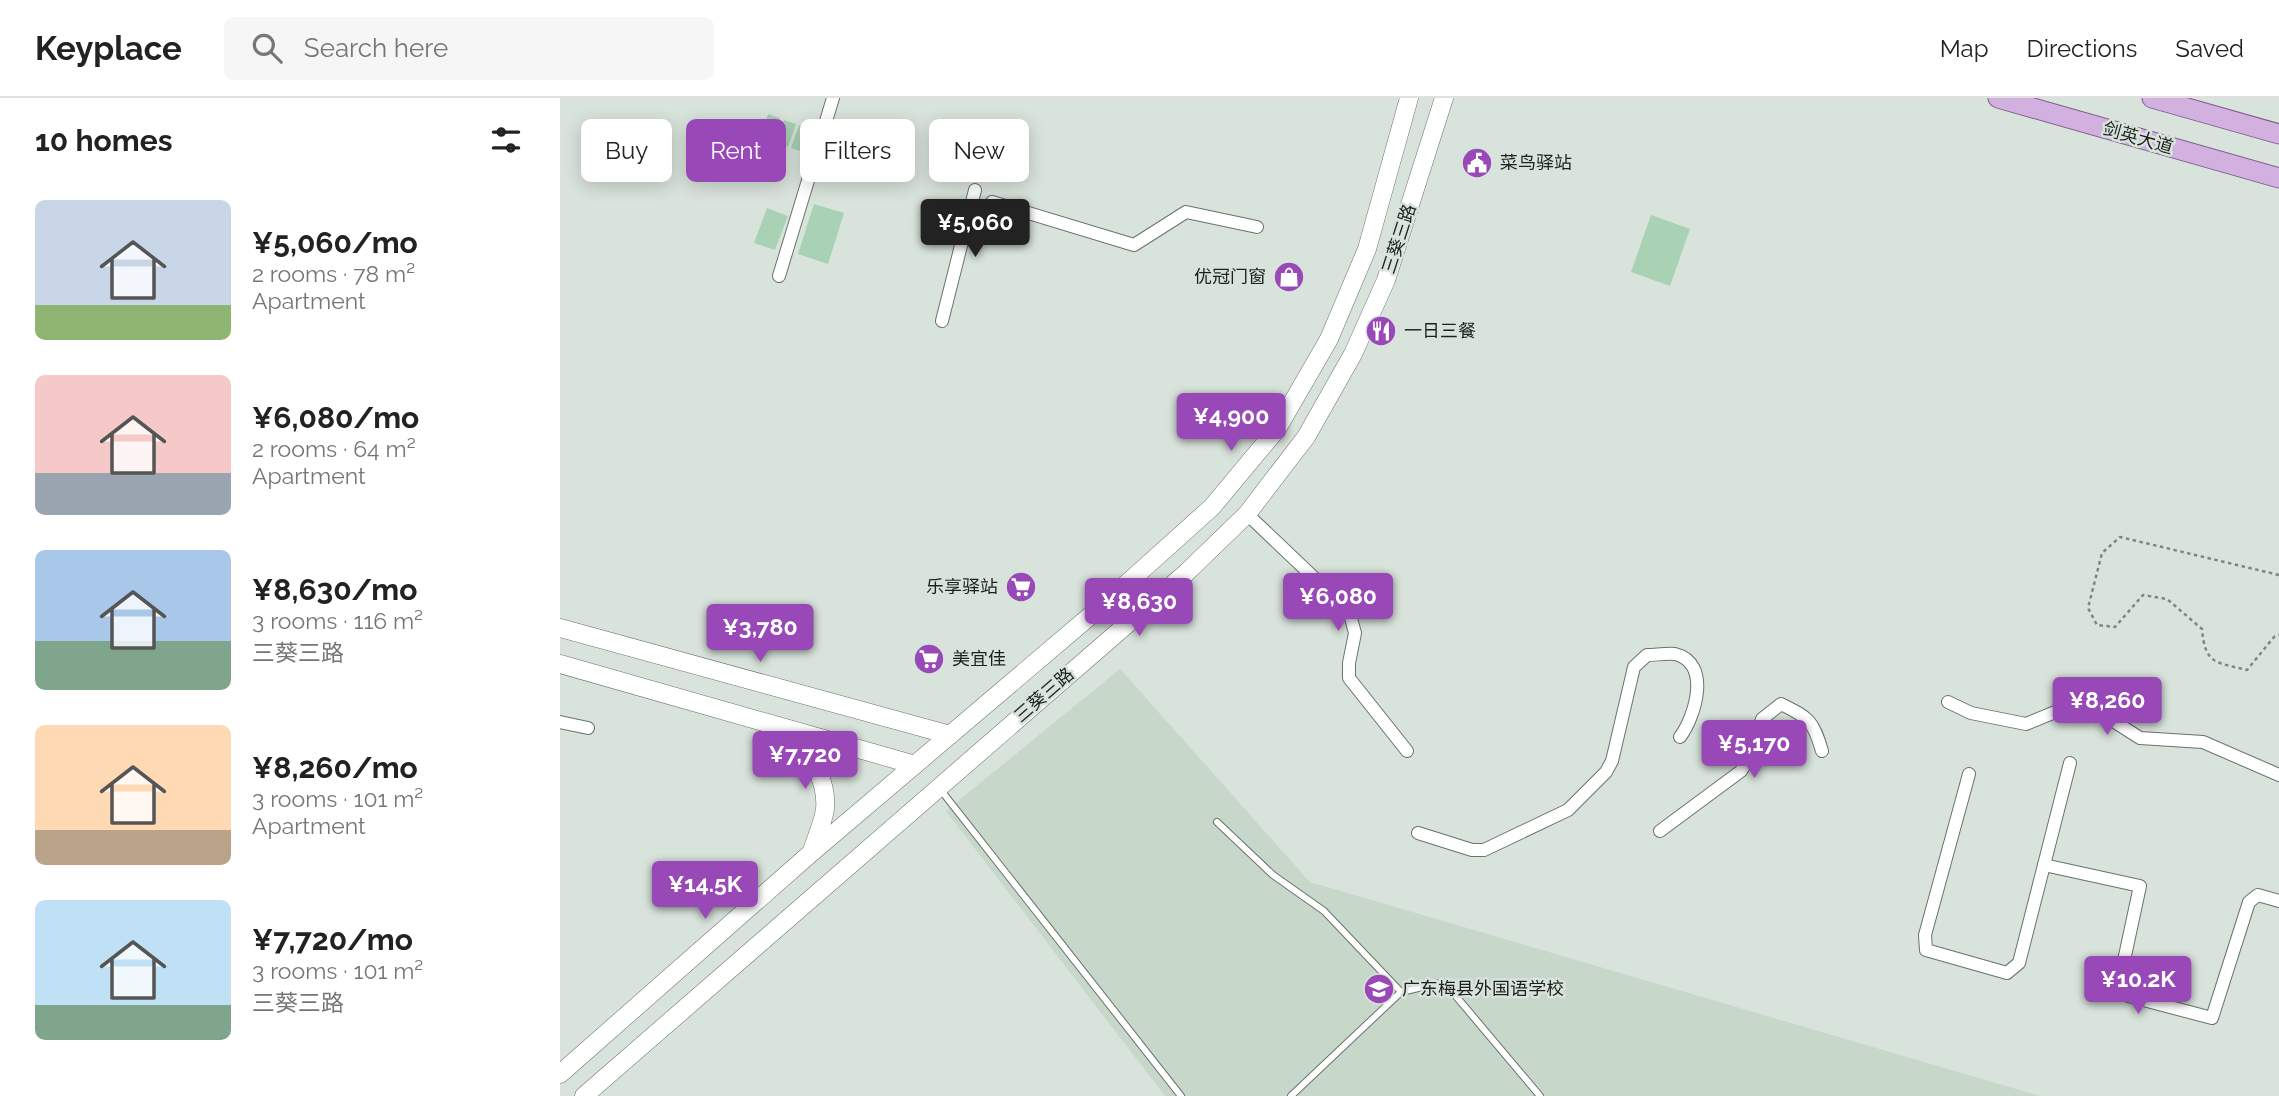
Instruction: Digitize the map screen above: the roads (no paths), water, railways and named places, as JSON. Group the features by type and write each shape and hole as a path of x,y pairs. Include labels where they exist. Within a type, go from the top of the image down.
{"main road":[{"name":"剑英大道","path":"1998,98 2279,178"},
{"path":"2152,98 2279,134"}],"street":[{"path":"779,276 833,98"},
{"name":"三葵三路","path":"560,1074 1212,507 1277,429 1329,340 1367,249 1409,98"},
{"name":"三葵三路","path":"584,1096 1186,573 1247,514 1306,437 1353,354 1386,280 1444,98"},
{"path":"942,321 975,190"},
{"path":"992,202 1134,245 1185,212 1257,227"},
{"path":"1247,514 1349,611 1355,633 1349,678 1407,751"},
{"path":"560,628 950,735"},
{"path":"1418,833 1472,850 1484,850 1568,810 1606,772 1612,761 1633,667 1647,655 1675,654 1685,659 1698,676 1689,724 1680,737"},
{"path":"560,664 915,765"},
{"path":"1948,702 1970,713 2026,724 2065,708 2093,708 2140,738 2203,742 2279,775"},
{"path":"1660,831 1741,771 1752,752 1762,719 1781,704 1802,714 1815,727 1822,751"},
{"path":"560,722 588,728"},
{"path":"791,730 824,785 825,810 811,853"},
{"path":"1969,774 1925,935 1926,950 2007,973 2019,963 2070,763"},
{"path":"2044,865 2140,887 2118,993 2212,1018 2249,902 2258,895 2279,901"}],"lane":[{"path":"938,786 1181,1096"},
{"path":"1217,822 1273,875 1324,911 1401,992"},
{"path":"1291,1096 1401,992 1444,982 1540,1096"}],"place":[{"name":"菜鸟驿站","path":"1477,163"},
{"name":"优冠门窗","path":"1289,277"},
{"name":"一日三餐","path":"1381,331"},
{"name":"乐享驿站","path":"1021,587"},
{"name":"美宜佳","path":"929,659"},
{"name":"广东梅县外国语学校","path":"1379,989"}]}
